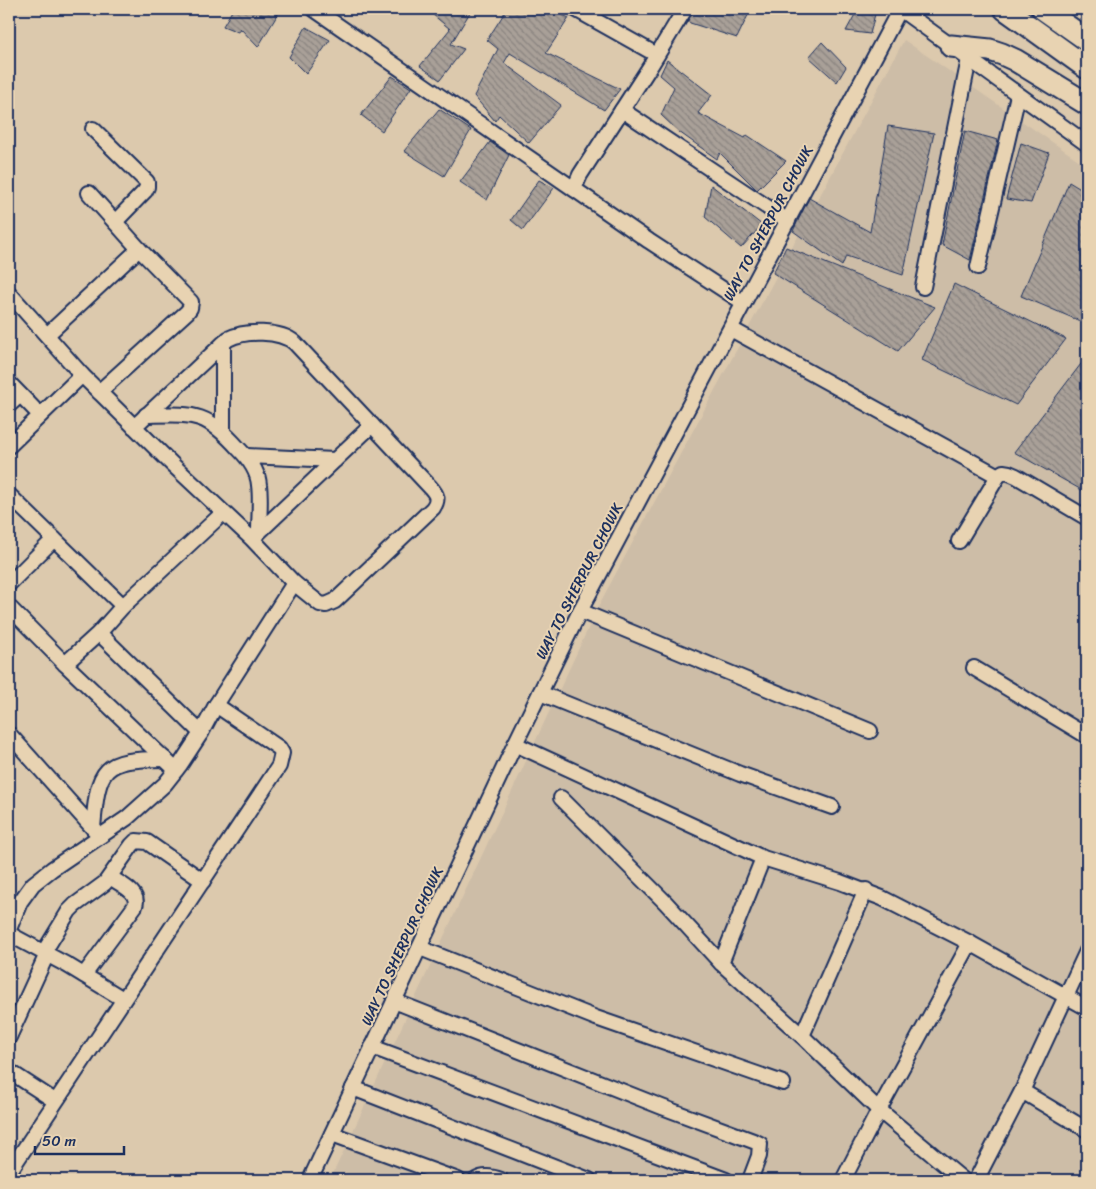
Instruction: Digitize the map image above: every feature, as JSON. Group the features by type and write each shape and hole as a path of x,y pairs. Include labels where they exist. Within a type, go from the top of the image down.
{"highway":[{"path":"1005,9 1087,68"},
{"path":"1043,9 1087,40"},
{"path":"951,46 990,50 1002,54 1087,104"}],"street":[{"path":"315,9 649,241 744,303"},
{"path":"575,9 657,55"},
{"path":"574,189 580,175 685,9"},
{"path":"900,9 1087,144"},
{"name":"WAY TO SHERPUR CHOWK","path":"310,1180 580,610 900,9"},
{"path":"923,288 969,59"},
{"path":"978,266 1018,95"},
{"path":"622,110 788,221"},
{"path":"93,129 147,182 147,187 144,191 115,222"},
{"path":"89,193 139,249 191,302 190,308 99,392"},
{"path":"47,335 139,249"},
{"path":"9,293 82,375 99,392 223,513 255,536 294,583 307,596 320,604 326,605 335,602 436,504 436,494 372,425 290,338 276,334 235,335 134,426"},
{"path":"731,328 998,476"},
{"path":"223,344 223,431"},
{"path":"9,446 82,375"},
{"path":"9,383 40,415"},
{"path":"9,405 20,395"},
{"path":"146,415 193,416 213,424 223,431 246,456 254,468 259,485 255,536"},
{"path":"255,536 372,425"},
{"path":"246,456 335,460"},
{"path":"959,541 998,476 1004,472 1010,473 1087,518"},
{"path":"9,495 123,606"},
{"path":"65,664 99,633 123,606 223,513"},
{"path":"9,584 54,539"},
{"path":"9,928 20,902 34,884 97,832 127,818 152,798 176,770 294,583"},
{"path":"9,607 65,664 176,770"},
{"path":"580,610 870,731"},
{"path":"99,633 201,733"},
{"path":"974,668 1087,736"},
{"path":"540,694 740,774 832,808"},
{"path":"9,1172 55,1100 279,766 282,757 279,748 216,705"},
{"path":"9,734 97,832"},
{"path":"515,744 763,858 866,890 970,943 1087,1008"},
{"path":"97,832 97,788 110,768 118,763 131,760 165,759"},
{"path":"562,798 666,903 721,962 879,1110 963,1180"},
{"path":"9,1037 45,953 69,911 97,890 136,841 147,842 203,881"},
{"path":"721,962 763,858"},
{"path":"84,975 137,901 136,896 110,876"},
{"path":"802,1036 866,890"},
{"path":"9,934 84,975 123,999"},
{"path":"843,1180 970,943"},
{"path":"420,948 596,1018 784,1083"},
{"path":"976,1180 1022,1091 1087,951"},
{"path":"394,1001 760,1144 759,1156 750,1180"},
{"path":"372,1047 726,1180"},
{"path":"9,1071 55,1100"},
{"path":"353,1088 590,1180"},
{"path":"1022,1091 1087,1130"},
{"path":"332,1134 458,1180"},
{"path":"476,1180 486,1177 494,1177 501,1180"}],"shaded area":[{"path":"904,40 1087,166 1087,1180 330,1180 601,601"}],"building":[{"path":"233,9 281,9 258,47 240,28 238,32 223,26"},
{"path":"426,9 472,9 451,44 464,49 440,80 420,66 450,29"},
{"path":"507,9 551,9 569,18 546,53 620,89 604,110 510,53 504,63 561,105 529,143 499,115 495,121 474,96 498,49 487,40"},
{"path":"694,9 751,9 737,38 687,22"},
{"path":"858,9 875,14 870,34 846,31"},
{"path":"306,27 330,40 306,74 289,57"},
{"path":"822,42 846,67 837,82 809,57"},
{"path":"667,60 712,95 698,113 745,138 747,135 786,161 757,190 720,153 717,159 679,132 661,115 674,87 660,75"},
{"path":"392,76 411,88 382,131 361,115"},
{"path":"439,109 471,130 444,176 404,151"},
{"path":"888,126 934,133 903,275 846,256 842,266 793,231 809,198 870,232"},
{"path":"965,131 998,140 970,260 942,245"},
{"path":"490,142 509,155 487,200 460,182"},
{"path":"1021,143 1049,153 1031,203 1006,199"},
{"path":"539,180 554,188 523,230 511,220"},
{"path":"1069,182 1087,193 1087,324 1021,296"},
{"path":"711,185 762,225 741,248 705,217"},
{"path":"786,247 935,307 898,351 773,273"},
{"path":"954,284 1066,339 1016,405 922,360"},
{"path":"1087,356 1087,493 1014,452"}]}
